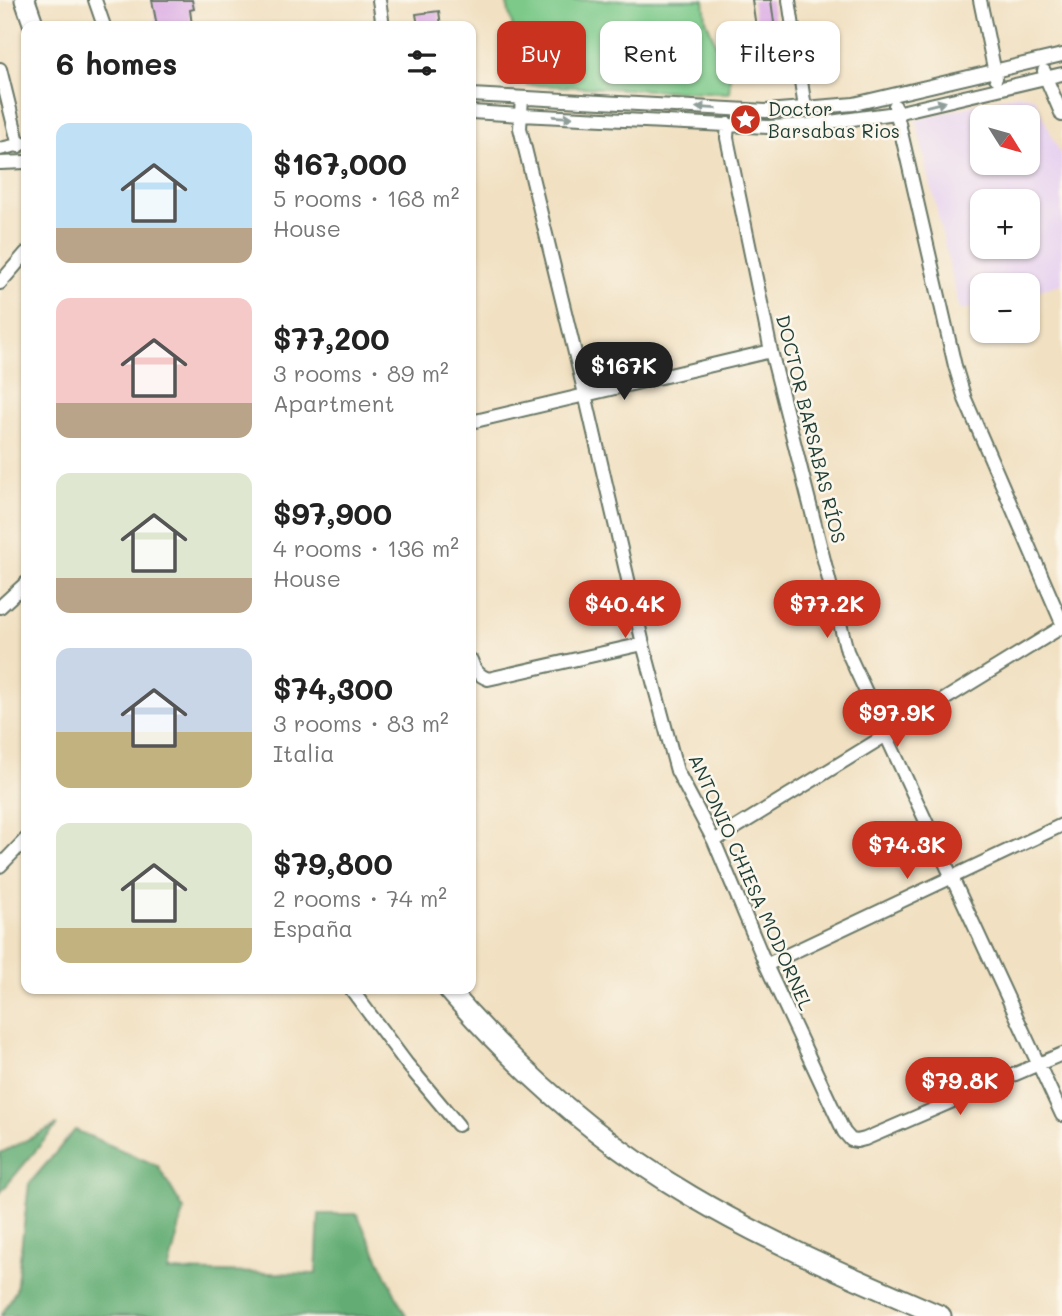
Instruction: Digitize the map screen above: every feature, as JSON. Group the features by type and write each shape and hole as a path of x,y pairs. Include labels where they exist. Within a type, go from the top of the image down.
{"highway":[{"path":"25,0 32,21"},
{"path":"452,994 489,1035 536,1080 595,1130 654,1173 725,1216 809,1258 941,1316"}],"street":[{"path":"95,0 102,21"},
{"path":"379,0 382,21"},
{"path":"789,0 805,108"},
{"path":"980,0 999,89"},
{"path":"476,95 766,111 854,104 1062,55"},
{"path":"1042,60 1046,78 1062,115"},
{"path":"0,69 21,137"},
{"path":"476,111 768,127 808,125 897,113 1062,74"},
{"path":"714,841 1062,625 965,399 892,96"},
{"name":"ANTONIO CHIESA MODORNEL","path":"522,98 520,128 643,644 677,771 714,841 766,965 844,1132 850,1140 866,1139 1038,1065"},
{"name":"DOCTOR BARSABAS RÍOS","path":"728,124 727,138 771,351 847,651 1062,1115"},
{"path":"0,149 21,144"},
{"path":"0,163 21,162"},
{"path":"0,284 21,259"},
{"path":"476,421 771,351"},
{"path":"0,607 21,588"},
{"path":"476,672 488,679 643,644"},
{"path":"766,965 1062,825"},
{"path":"0,866 21,844"},
{"path":"355,994 407,1064 458,1125"},
{"path":"1038,1065 1062,1054"}],"shaded area":[{"path":"1017,94 1034,97 1038,105 974,105"},
{"path":"970,106 970,175 1040,175 1040,110 1062,157 1062,284 1040,290 1040,273 970,273 970,308 960,311 916,120"}],"green space":[{"path":"506,0 704,0 706,20 716,45 716,84 730,84 729,93 527,85 586,84 586,21 511,21"},
{"path":"57,1125 0,1193 0,1153"},
{"path":"75,1130 158,1166 184,1210 168,1271 316,1274 319,1214 357,1214 406,1316 1,1316 16,1290 29,1184"}],"building":[{"path":"152,0 192,0 194,9 190,10 191,21 156,21"},
{"path":"752,0 771,0 774,21 755,21"},
{"path":"439,11 440,21 417,21 416,14"}],"place":[{"name":"Doctor Barsabas Rios","path":"745,120"}]}
